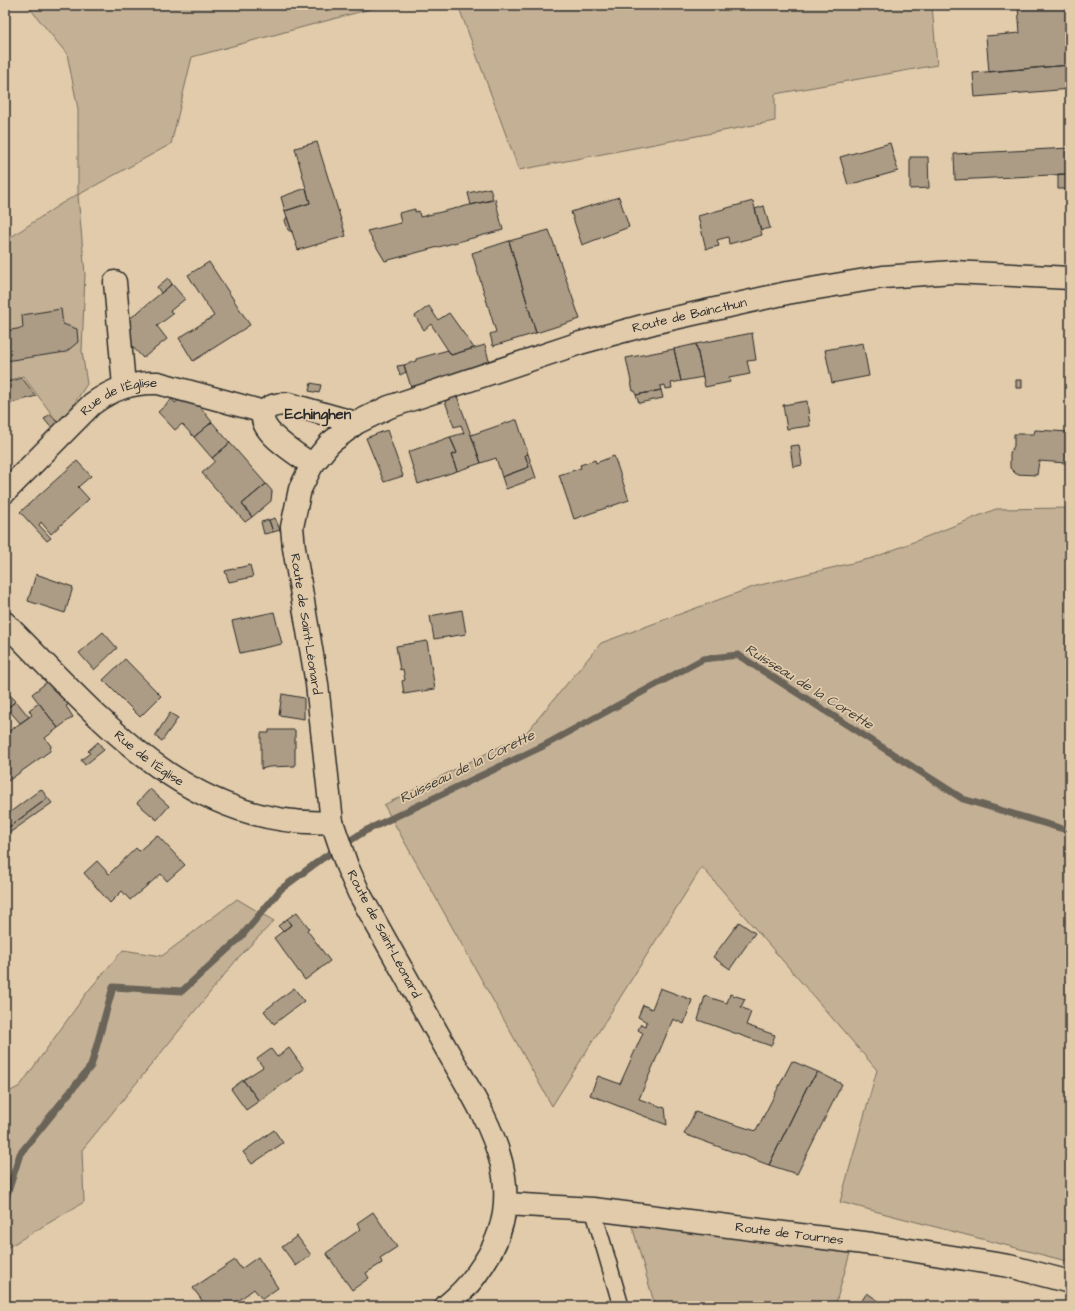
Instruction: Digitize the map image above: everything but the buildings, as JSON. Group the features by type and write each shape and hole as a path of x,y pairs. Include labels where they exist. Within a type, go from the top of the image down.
{"street":[{"name":"Route de Baincthun","path":"330,443 356,423 388,407 587,341 657,322 787,293 883,277 953,272 1070,278"},
{"path":"115,282 124,386"},
{"name":"Rue de l'Église","path":"5,492 92,404 106,394 124,386 140,382 158,383 264,412"},
{"path":"312,465 268,432 263,423 264,412 270,407 280,404 289,404 356,423"},
{"name":"Route de Saint-Léonard","path":"330,443 312,465 300,489 292,527 298,580 319,698 325,768 333,826 344,859 359,893 490,1130 504,1168 506,1204 498,1238 491,1252 465,1288 446,1306"},
{"name":"Rue de l'Église","path":"5,623 119,736 153,764 193,790 216,802 258,815 318,822 333,826"},
{"name":"Route de Tournes","path":"506,1204 593,1209 872,1244 1009,1266 1070,1282"}],"lane":[{"path":"593,1209 621,1306"}],"shaded area":[{"path":"27,5 385,5 192,57 171,144 78,195 85,274 82,351 87,384 60,425 23,376 5,382 5,241 78,194 78,109 67,54"},
{"path":"458,5 932,5 937,65 775,94 775,121 519,170"},
{"path":"1070,508 1070,1262 840,1202 877,1070 702,867 552,1106 384,805 525,734 601,643 756,586 873,558 996,509"},
{"path":"237,899 274,921 238,958 82,1150 84,1202 5,1249 5,1094 20,1086 88,991 123,950 162,956"},
{"path":"631,1222 852,1246 835,1306 655,1306"}],"waterway":[{"name":"Ruisseau de la Corette","path":"5,1197 6,1198 20,1154 91,1066 113,987 182,991 240,938 281,889 323,858 365,831 543,746 703,659 738,655 963,799 1070,831"}],"district":[{"name":"Echinghen","path":"318,414"}]}
